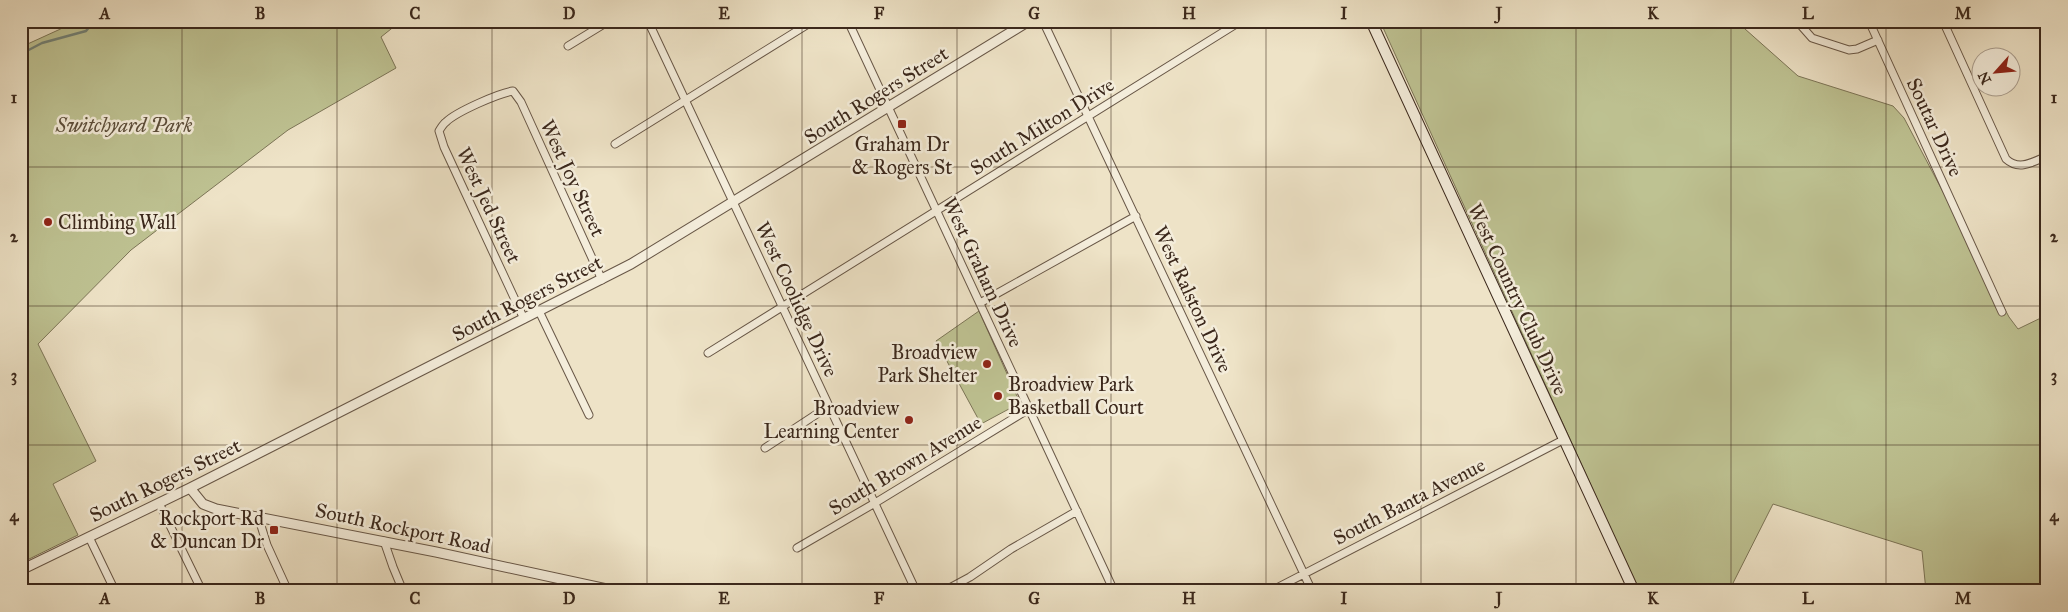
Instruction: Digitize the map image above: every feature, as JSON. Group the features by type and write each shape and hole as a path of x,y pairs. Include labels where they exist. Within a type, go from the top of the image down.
{"main road":[{"name":"West Country Club Drive","path":"1371,21 1634,591"}],"street":[{"path":"568,46 609,21"},
{"name":"West Coolidge Drive","path":"648,21 784,306 916,591"},
{"path":"615,144 813,21"},
{"name":"West Graham Drive","path":"848,21 1114,591"},
{"name":"South Rogers Street","path":"21,570 190,488 602,280 734,203 1029,21"},
{"name":"West Ralston Drive","path":"1043,21 1312,591"},
{"name":"South Milton Drive","path":"708,353 1241,21"},
{"path":"1797,21 1812,38 1849,50 1857,49 1878,40"},
{"name":"Soutar Drive","path":"1869,21 2002,312"},
{"path":"1943,21 2005,157 2012,164 2019,166 2045,157 2047,167"},
{"name":"West Jed Street","path":"513,90 504,92 457,115 445,122 439,132 444,147 524,319"},
{"name":"West Joy Street","path":"513,90 521,102 602,280"},
{"path":"980,303 1136,216"},
{"path":"539,311 589,416"},
{"path":"765,448 829,406"},
{"name":"South Brown Avenue","path":"797,548 875,504 1029,409"},
{"name":"South Banta Avenue","path":"1271,591 1563,440"},
{"name":"South Rockport Road","path":"190,488 197,499 208,507 384,541 616,591"},
{"path":"159,503 202,591"},
{"path":"944,591 970,577 1011,549 1077,512"},
{"path":"258,516 267,545 288,591"},
{"path":"89,537 115,591"},
{"path":"384,541 403,591"}],"green space":[{"name":"Switchyard Park","path":"78,21 401,21 381,37 396,68 288,130 131,250 38,344 96,461 53,484 78,535 21,563 21,47"},
{"path":"1380,21 1736,21 1798,76 1893,106 1904,118 2009,317 2018,329 2047,315 2047,591 1926,591 1922,551 1773,504 1729,591 1639,591"},
{"path":"979,311 1020,403 981,424 936,341"}],"waterway":[{"path":"21,54 42,43 86,31 94,21"}],"place":[{"name":"Graham Dr & Rogers St","path":"902,124"},
{"name":"Climbing Wall","path":"48,222"},
{"name":"Broadview Park Shelter","path":"987,364"},
{"name":"Broadview Park Basketball Court","path":"998,396"},
{"name":"Broadview Learning Center","path":"909,420"},
{"name":"Rockport Rd & Duncan Dr","path":"274,530"}]}
